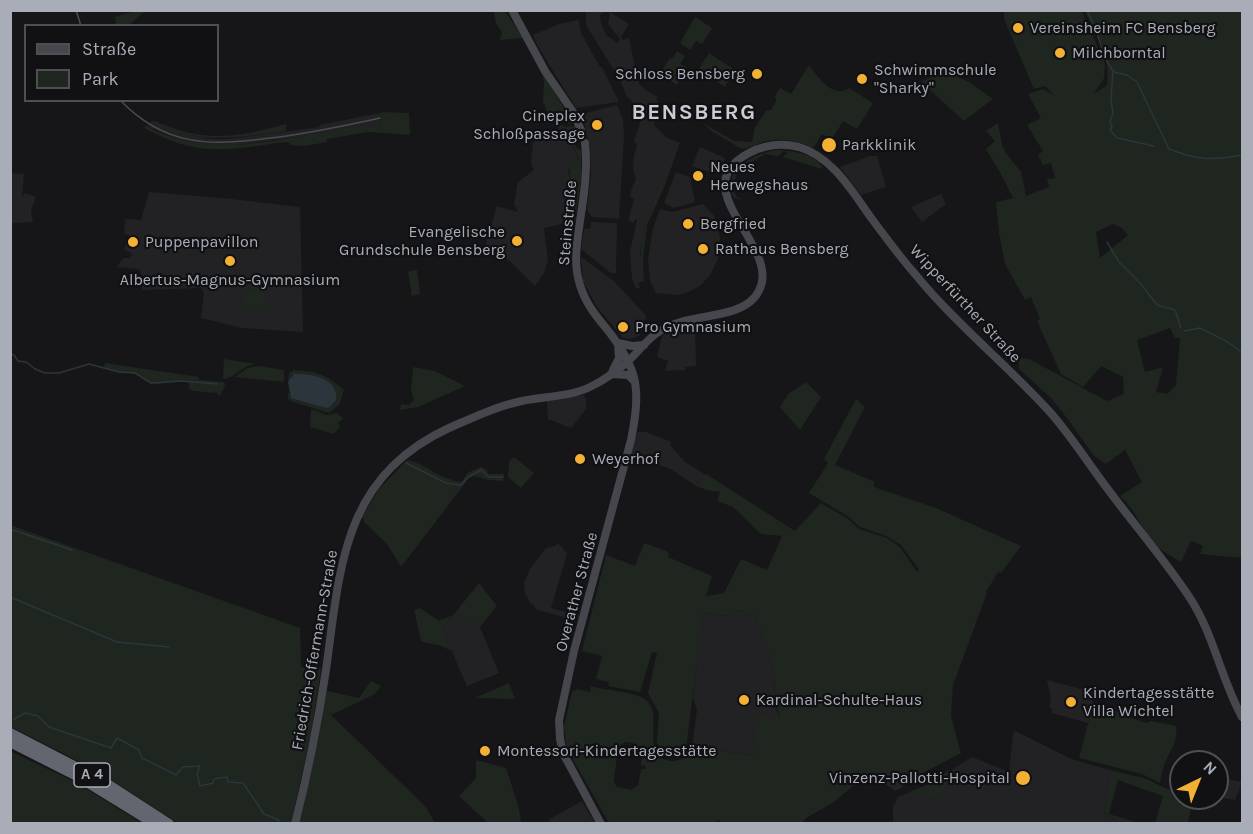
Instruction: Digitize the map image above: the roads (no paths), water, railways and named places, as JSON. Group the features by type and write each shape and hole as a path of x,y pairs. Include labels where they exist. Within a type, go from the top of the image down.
{"highway":[{"name":"A 4","path":"10,733 94,776 169,824"},
{"name":"A 4","path":"10,742 77,776 155,824"}],"main road":[{"path":"512,10 545,72 573,112 581,130"},
{"name":"Steinstraße","path":"585,143 587,161 576,250 577,276 588,303 618,343 628,362"},
{"name":"Wipperfürther Straße","path":"757,293 762,278 761,265 755,248 727,200 726,178 742,157 760,148 776,145 802,148 815,154 835,170 914,274 1052,414 1192,602 1242,717"},
{"name":"Friedrich-Offermann-Straße","path":"296,824 316,730 341,565 353,525 367,498 398,461 433,436 515,402 588,388 628,362 661,330 675,323 739,308 757,293"},
{"path":"636,384 628,375 611,374 618,363 618,343 632,346 644,345"},
{"name":"Overather Straße","path":"601,824 563,753 559,720 637,411 636,384 628,362"}],"waterway":[{"path":"1087,10 1105,58 1113,71 1111,99 1113,114 1110,130 1117,138 1154,146"},
{"path":"1114,72 1127,75 1137,82 1169,149 1205,158 1242,155"},
{"path":"1107,242 1119,262 1141,284 1157,305 1175,310 1181,328"},
{"path":"1184,331 1200,328 1242,353"},
{"path":"10,354 14,355 18,361 26,362 45,373 59,373 89,364 119,372 135,373 151,383 181,381 218,384"},
{"path":"406,463 446,483 461,485 468,477 481,470 489,477 503,477"},
{"path":"10,529 72,550"},
{"path":"10,597 117,642 169,647"},
{"path":"14,719 25,713 38,716 49,727 111,748 117,738 139,750 142,758 176,775 183,767 200,766 197,774 200,786 213,783 214,779 227,777 228,782 243,783 264,814 279,820 276,824"},
{"path":"1185,824 1228,824"}],"tram line":[{"path":"76,10 80,24"},
{"path":"122,102 154,127 172,135 208,142 248,141 284,136 380,118"}],"place":[{"name":"Vereinsheim FC Bensberg","path":"1018,28"},
{"name":"Milchborntal","path":"1060,53"},
{"name":"Schloss Bensberg","path":"757,74"},
{"name":"Schwimmschule \"Sharky\"","path":"862,79"},
{"name":"Cineplex Schloßpassage","path":"597,125"},
{"name":"Parkklinik","path":"829,145"},
{"name":"Neues Herwegshaus","path":"698,176"},
{"name":"Bergfried","path":"688,224"},
{"name":"Evangelische Grundschule Bensberg","path":"517,241"},
{"name":"Puppenpavillon","path":"133,242"},
{"name":"Rathaus Bensberg","path":"703,249"},
{"name":"Albertus-Magnus-Gymnasium","path":"230,261"},
{"name":"Pro Gymnasium","path":"623,327"},
{"name":"Weyerhof","path":"580,459"},
{"name":"Kardinal-Schulte-Haus","path":"744,700"},
{"name":"Kindertagesstätte Villa Wichtel","path":"1071,702"},
{"name":"Montessori-Kindertagesstätte","path":"485,751"},
{"name":"Vinzenz-Pallotti-Hospital","path":"1023,778"}],"district":[{"name":"BENSBERG","path":"694,113"}]}
